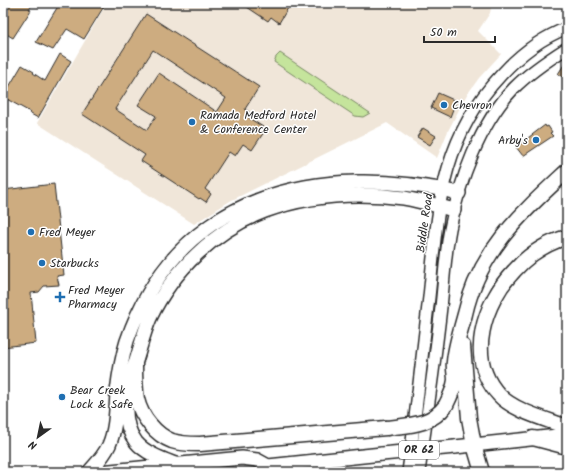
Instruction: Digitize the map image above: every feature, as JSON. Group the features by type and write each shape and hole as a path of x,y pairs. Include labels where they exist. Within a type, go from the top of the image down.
{"highway":[{"path":"135,365 136,392 140,408 145,418 162,435 173,441 186,444 386,428 424,422 435,417 446,406 453,390 455,380 454,362 472,288 482,266 504,234 522,214 567,171"},
{"path":"89,472 105,452 112,438 120,374 127,343 139,311 168,266 206,229 248,204 266,197 302,187 323,184 361,183 425,186 459,193"},
{"path":"175,464 155,455 141,446 129,429 126,417 130,377 150,318 180,272 201,251 215,239 249,218 283,205 317,198 350,195 404,198 454,210"},
{"path":"567,237 550,243 528,258 513,271 502,285 487,314 483,327 481,353 482,362 489,381 500,396 510,404 526,412 567,427"},
{"path":"463,324 462,350 469,418 474,445 482,472"},
{"name":"OR 62","path":"100,472 242,458 257,460 265,469 382,454 567,435"},
{"path":"533,438 567,447"}],"main road":[{"name":"Biddle Road","path":"408,472 417,407 439,206 446,172 459,136 468,118 480,99 494,82 515,60 535,45 556,32 567,28"},
{"path":"420,472 441,306 443,275 450,230 459,193 482,134 496,111 514,88 526,76 567,48"}],"shaded area":[{"path":"107,3 492,3 490,13 478,31 501,54 479,78 466,96 448,131 437,158 387,123 230,201 194,224 37,123"}],"green space":[{"path":"280,53 370,113 363,117 355,116 274,62"}],"building":[{"path":"3,3 33,3 29,9 31,10 13,38 3,32"},
{"path":"60,3 81,3 87,7 90,3 106,3 84,39 67,29 53,50 36,42"},
{"path":"241,3 291,3 279,23 271,17 268,21"},
{"path":"146,14 259,87 245,109 249,112 246,116 266,129 252,150 243,144 235,156 229,152 205,189 211,194 206,202 141,161 145,155 82,114","holes":["153,50 226,98 217,112 159,73 138,105 156,116 147,130 115,109"]},
{"path":"60,54 71,61 38,118 3,97 22,65 45,81"},
{"path":"567,60 567,80 558,74"},
{"path":"438,93 456,101 450,117 431,108"},
{"name":"Arby's","path":"545,125 546,127 548,126 552,132 550,133 553,136 523,156 516,147"},
{"path":"423,128 436,136 430,145 417,137"},
{"name":"Fred Meyer","path":"54,184 64,275 57,276 59,285 44,286 39,292 31,293 36,343 3,347 3,190"}],"place":[{"name":"Chevron","path":"444,105"},
{"name":"Ramada Medford Hotel & Conference Center","path":"192,122"},
{"name":"Arby's","path":"536,140"},
{"name":"Fred Meyer","path":"31,232"},
{"name":"Starbucks","path":"42,263"},
{"name":"Fred Meyer Pharmacy","path":"60,297"},
{"name":"Bear Creek Lock & Safe","path":"62,397"}]}
